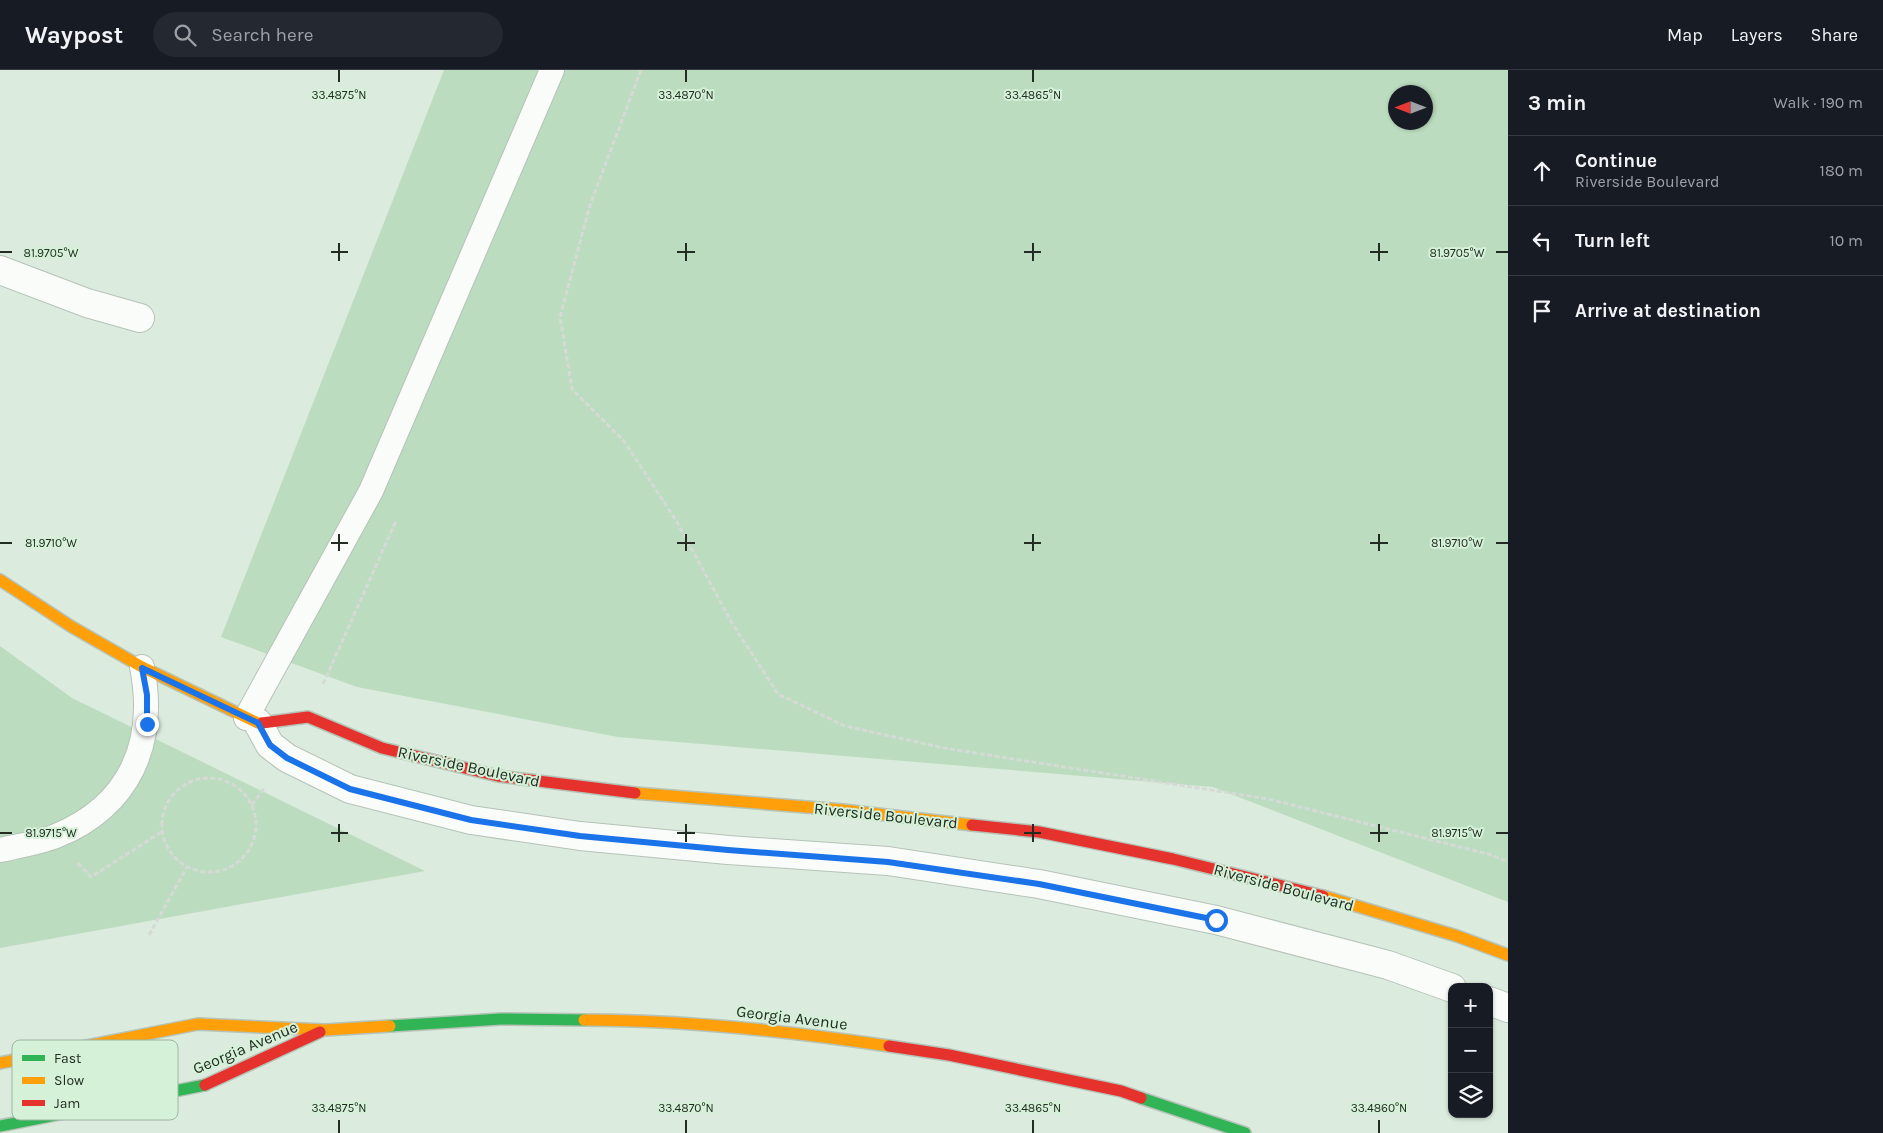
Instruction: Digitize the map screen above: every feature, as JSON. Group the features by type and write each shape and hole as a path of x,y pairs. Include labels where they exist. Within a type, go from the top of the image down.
{"main road":[{"path":"0,580 72,627 142,668 252,721"},
{"name":"Riverside Boulevard","path":"252,721 308,717 382,748 508,777 604,790 843,810 1039,832 1173,859 1306,891 1457,936 1508,955"},
{"name":"Georgia Avenue","path":"117,1040 198,1024 325,1030 501,1019 658,1020 786,1031 949,1055 1121,1091 1245,1133"},
{"name":"Georgia Avenue","path":"178,1090 208,1084 325,1030"},
{"name":"Georgia Avenue","path":"0,1126 28,1120"}],"street":[{"path":"0,270 87,303 140,318"},
{"path":"252,721 270,745 287,758 350,789 471,820 580,836 728,850 888,862 1039,884 1216,920 1388,966 1448,987"},
{"path":"1493,1002 1508,1008"}],"lane":[{"path":"252,721 371,492 552,70"},
{"path":"0,850 55,836 88,820 110,801 127,778 140,752 147,724 147,695 142,668"}],"path":[{"path":"641,70 590,204 560,317 572,389 624,441 677,522 732,623 778,694 845,726 944,748 1268,799 1492,854 1508,862"},
{"path":"202,777 215,777 230,782 243,791 252,805 256,818 253,843 244,857 230,867 215,872 198,871 187,867 167,847 163,831 165,810 172,795 186,783 202,777"},
{"path":"91,877 163,831"},
{"path":"149,935 187,867"}],"green space":[{"path":"444,70 1508,70 1508,902 1213,787 618,737 357,687 221,637"},
{"path":"0,646 72,698 425,871 0,948"}],"traffic: fast":[{"path":"390,1026 501,1019 584,1020"},
{"path":"178,1090 205,1085"},
{"path":"1141,1098 1245,1133"},
{"path":"0,1126 30,1120"}],"traffic: slow":[{"path":"0,580 72,627 142,667 258,723 262,723"},
{"path":"635,793 843,810 972,825"},
{"path":"1323,896 1457,936 1508,955"},
{"path":"584,1020 661,1022 737,1027 889,1046"},
{"path":"117,1040 198,1024 325,1030 390,1026"},
{"path":"0,1063 12,1061"}],"traffic: jam":[{"path":"262,723 308,717 382,748 498,776 635,793"},
{"path":"972,825 1039,832 1173,859 1323,896"},
{"path":"205,1085 320,1032"},
{"path":"889,1046 949,1055 1121,1091 1141,1098"}],"route":[{"path":"147,724 147,695 142,668 258,723 270,745 287,758 350,789 471,820 580,836 728,850 888,862 1039,884 1216,920"}]}
